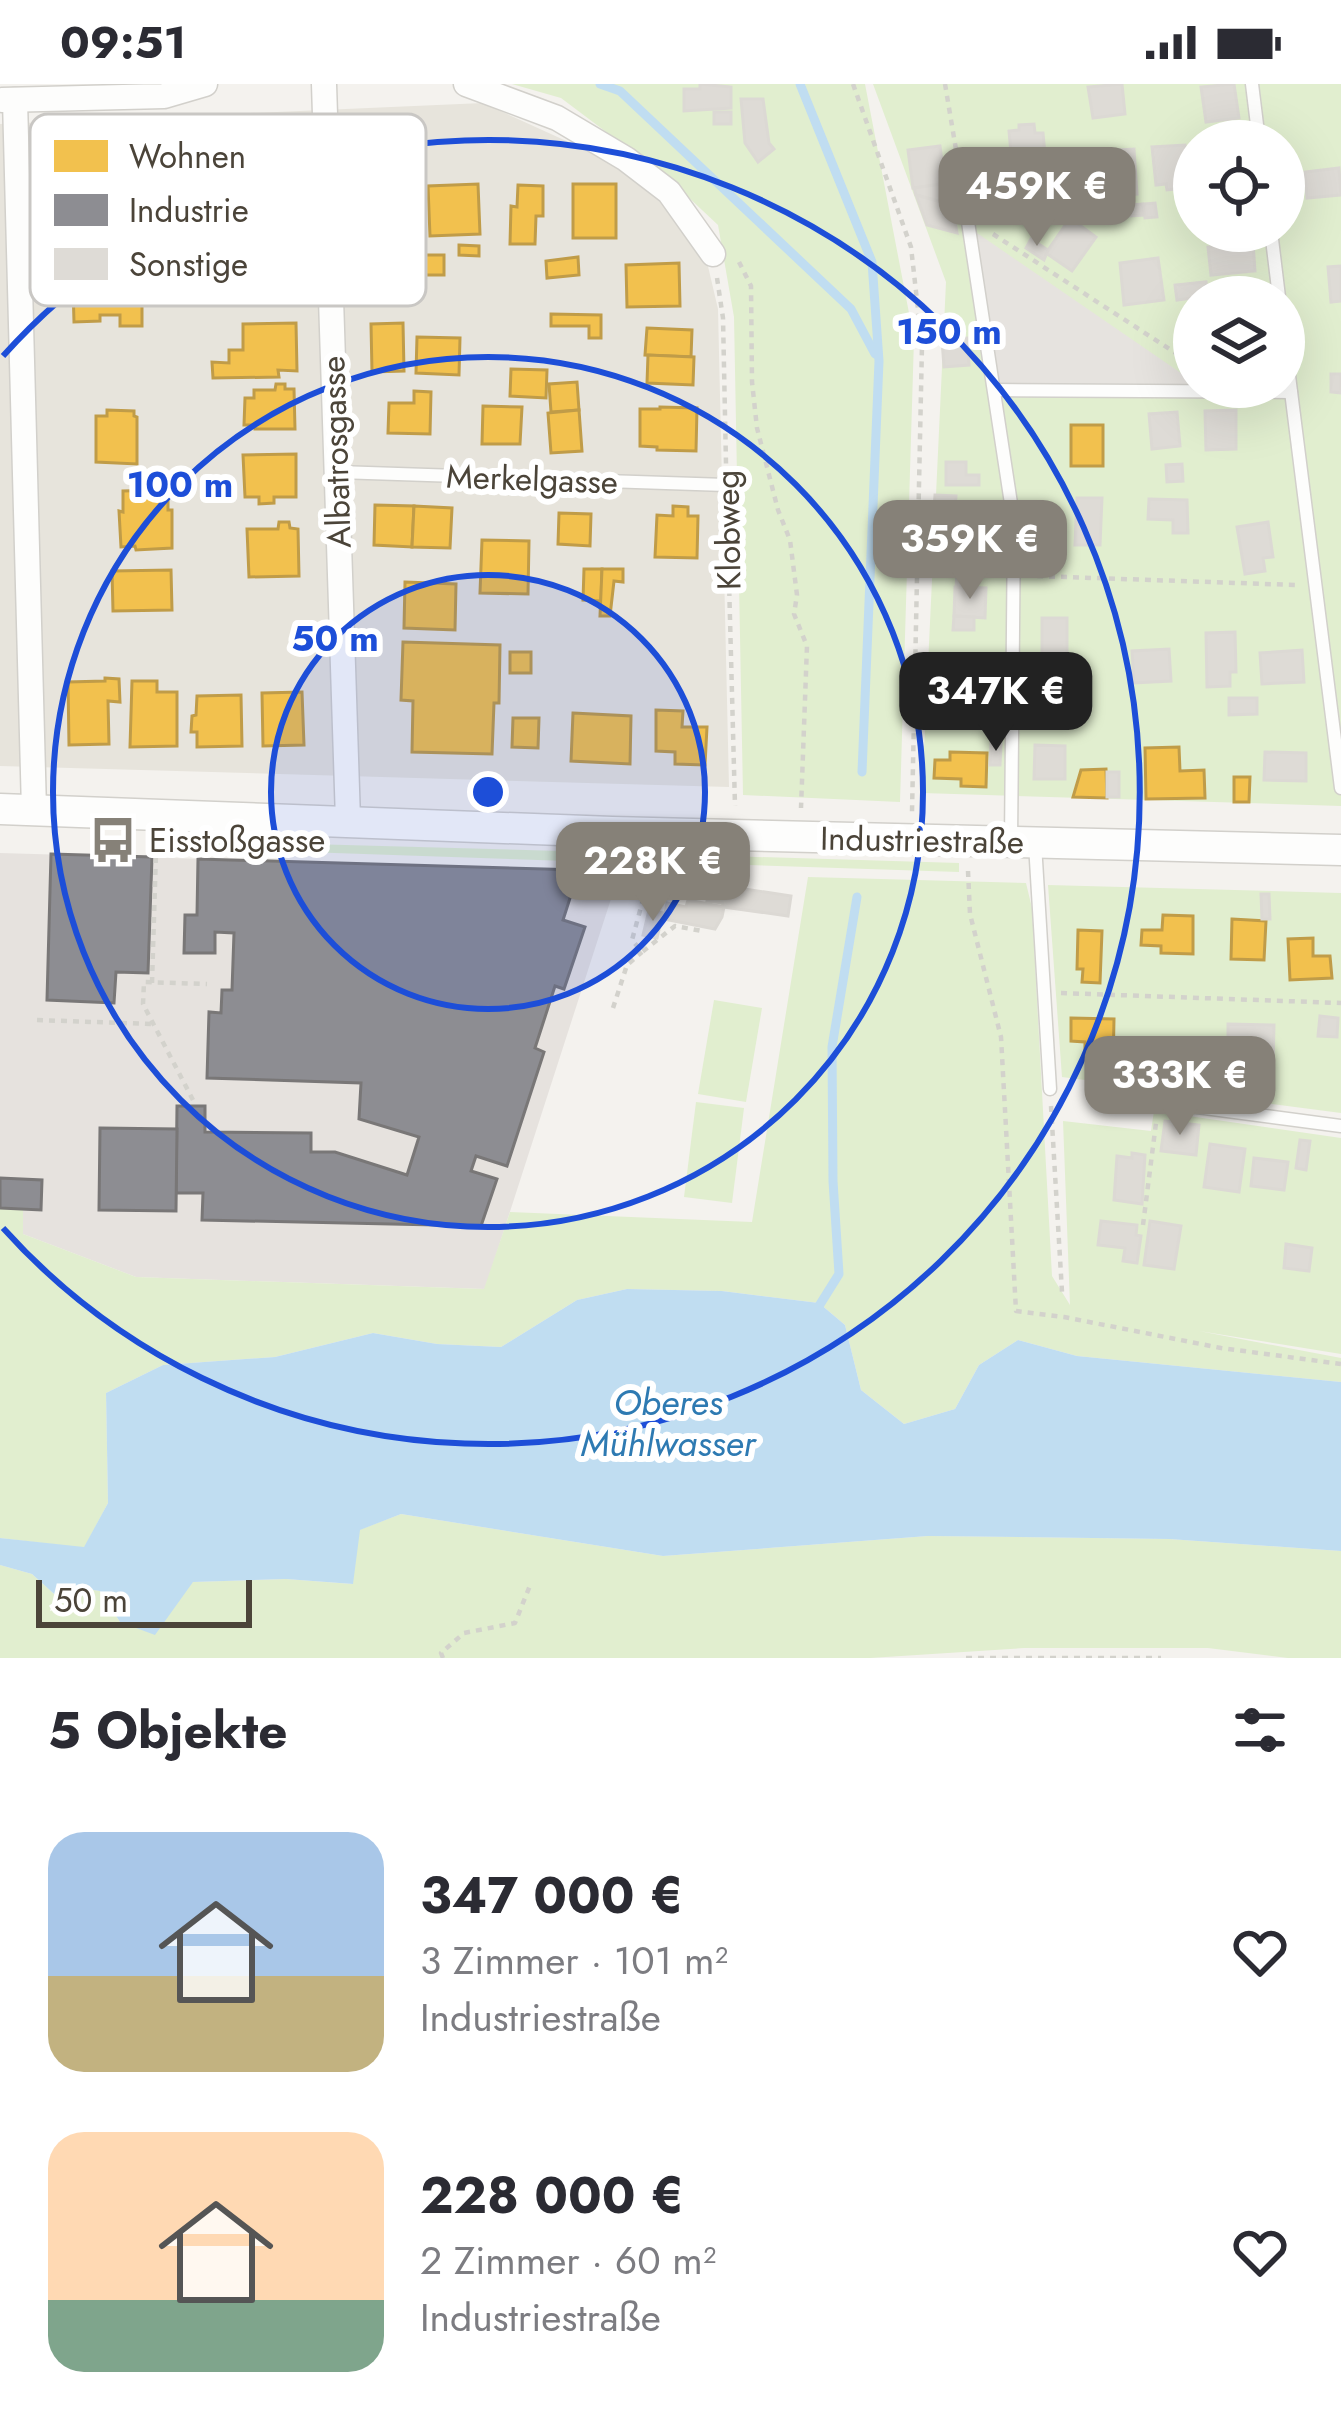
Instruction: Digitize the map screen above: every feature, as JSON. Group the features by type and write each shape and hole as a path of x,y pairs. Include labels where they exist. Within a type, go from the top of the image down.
{"street":[{"path":"34,810 8,100 164,96 205,84"},
{"name":"Albatrosgasse","path":"324,84 325,114"},
{"path":"466,84 557,118 626,159 669,192 720,253"},
{"name":"Albatrosgasse","path":"332,306 348,820"},
{"name":"Industriestraße","path":"0,809 651,833 1341,850"}],"lane":[{"path":"1252,84 1256,120"},
{"path":"968,222 1014,523 1023,842 1044,993 1050,1089"},
{"path":"995,390 1173,391"},
{"path":"1293,408 1341,788"},
{"name":"Merkelgasse","path":"338,472 726,485"},
{"path":"1160,1102 1341,1126"}],"path":[{"path":"853,84 911,248 922,346 912,840"},
{"path":"945,84 968,222 1173,351"},
{"name":"Klobweg","path":"720,253 735,806"},
{"path":"720,253 741,264 751,286 757,428 790,540 797,595 794,614 807,646 801,809"},
{"path":"1013,575 1316,586"},
{"path":"642,952 632,940 650,874 651,833"},
{"path":"968,841 970,914 1001,1037 1016,1311 1341,1364"},
{"path":"152,983 156,852"},
{"path":"613,1008 627,965 642,952 675,926 703,931"},
{"path":"193,1100 143,1004 144,982 207,984"},
{"path":"1044,993 1341,1003"},
{"path":"37,1020 154,1024"},
{"path":"1050,1089 1062,1292"},
{"path":"1143,1225 1160,1102"},
{"path":"443,1658 441,1652 464,1633 515,1623 531,1583"},
{"path":"966,1658 1161,1658"}],"shaded area":[{"path":"483,103 617,164 660,201 707,262 718,309 729,787 0,766 0,124 30,123 30,306 426,306 426,114 230,114"},
{"path":"977,233 1173,368 1173,387 998,384"},
{"path":"0,853 620,871 485,1289 136,1277 23,1234 23,1210 0,1208"}],"green space":[{"path":"512,84 865,84 914,339 900,802 743,795 734,317 718,225 670,180 561,98"},
{"path":"873,84 1341,84 1341,806 922,793 946,282"},
{"path":"232,833 235,842 597,852 597,862 189,848 197,836"},
{"path":"658,854 959,863 959,872 658,862"},
{"path":"808,877 1026,883 1032,908 1052,1276 1070,1305 1063,1121 1151,1131 1154,1111 1341,1138 1341,1354 1199,1331 1341,1358 1341,1382 1077,1356 1018,1340 979,1365 955,1409 904,1424 861,1390 845,1325 819,1303 722,1291 627,1289 577,1300 501,1347 437,1344 373,1333 275,1357 163,1365 106,1393 108,1503 84,1548 0,1538 0,1208 23,1209 23,1234 136,1277 484,1289 510,1212 752,1222"},
{"path":"1048,885 1341,893 1341,1113 1062,1077"},
{"path":"714,1000 762,1008 746,1102 698,1094"},
{"path":"696,1102 744,1108 732,1203 684,1197"},
{"path":"401,1514 663,1556 928,1536 1169,1539 1341,1551 1341,1658 1288,1658 1208,1648 1024,1648 870,1658 0,1658 0,1565 32,1574 63,1602 81,1588 100,1591 120,1622 193,1582 286,1579 352,1584 359,1530"}],"water":[{"name":"Oberes Mühlwasser","path":"627,1289 722,1291 819,1303 845,1325 861,1390 904,1424 955,1409 979,1365 1018,1340 1077,1356 1341,1382 1341,1551 1169,1539 928,1536 663,1556 401,1514 360,1530 353,1584 286,1579 193,1582 155,1635 120,1622 100,1591 81,1588 63,1602 32,1574 0,1565 0,1538 84,1547 108,1503 106,1393 163,1365 275,1357 373,1333 437,1344 501,1347 577,1300"}],"building: Wohnen":[{"path":"478,184 480,234 430,236 428,186"},
{"path":"573,184 616,184 616,238 573,238"},
{"path":"518,185 543,186 543,216 536,216 535,244 510,244 511,206 517,207"},
{"path":"459,245 479,246 479,256 459,255"},
{"path":"426,255 444,255 444,275 426,275"},
{"path":"578,257 579,275 547,278 546,261"},
{"path":"679,263 680,306 627,307 626,265"},
{"path":"74,306 142,306 142,326 120,326 120,315 74,322"},
{"path":"551,314 601,315 601,338 589,338 589,326 551,326"},
{"path":"296,323 297,371 278,370 279,377 213,378 212,362 229,363 229,350 243,350 243,324"},
{"path":"403,323 404,371 372,372 371,324"},
{"path":"647,328 692,330 691,357 645,355"},
{"path":"417,337 460,338 459,375 416,373"},
{"path":"648,355 694,357 693,385 647,383"},
{"path":"511,369 547,370 546,398 510,396"},
{"path":"577,382 579,410 551,412 549,384"},
{"path":"276,384 294,389 295,429 244,425 245,398 254,398 254,390 275,390"},
{"path":"414,391 431,392 430,434 388,433 389,403 414,403"},
{"path":"483,406 522,407 520,444 482,444"},
{"path":"697,408 696,451 640,446 640,409"},
{"path":"107,410 134,411 137,464 96,462 96,416 107,416"},
{"path":"579,410 582,451 551,453 548,413"},
{"path":"1071,425 1103,425 1103,466 1071,466"},
{"path":"296,454 296,497 274,497 274,503 259,504 259,497 245,497 243,455"},
{"path":"160,490 160,495 168,495 168,510 172,510 172,548 121,547 123,491"},
{"path":"375,505 414,506 412,547 374,545"},
{"path":"414,506 452,508 450,548 412,547"},
{"path":"673,506 688,507 688,516 698,516 697,558 655,557 657,515 673,516"},
{"path":"559,513 591,514 590,546 558,544"},
{"path":"279,522 298,529 299,576 249,577 247,529 278,529"},
{"path":"482,540 529,541 528,594 480,593"},
{"path":"584,569 602,569 601,601 583,600"},
{"path":"602,569 623,569 623,582 614,581 610,616 600,616"},
{"path":"171,570 172,610 113,611 112,571"},
{"path":"405,582 456,584 455,630 404,628"},
{"path":"403,642 500,645 492,754 412,752 413,701 401,700"},
{"path":"510,652 531,652 531,673 510,673"},
{"path":"934,675 970,676 968,710 933,709"},
{"path":"119,679 120,702 108,701 109,744 69,745 68,682"},
{"path":"132,681 157,681 157,692 177,692 177,746 130,747"},
{"path":"302,692 304,745 263,746 262,693"},
{"path":"241,695 242,746 197,747 197,732 191,732 197,696"},
{"path":"656,710 683,711 682,727 707,727 705,765 675,764 675,752 656,751"},
{"path":"573,713 631,716 630,764 571,761"},
{"path":"513,718 539,718 538,748 512,747"},
{"path":"1179,747 1180,771 1204,770 1205,798 1146,799 1145,748"},
{"path":"950,752 987,753 986,787 961,786 961,779 934,778 935,760 950,760"},
{"path":"1106,769 1107,798 1073,797 1081,770"},
{"path":"1234,777 1250,777 1249,802 1234,802"},
{"path":"1163,915 1193,916 1193,954 1161,953 1161,946 1141,945 1142,930 1162,930"},
{"path":"1232,919 1266,921 1264,960 1231,959"},
{"path":"1078,930 1102,931 1100,983 1082,982 1083,969 1077,969"},
{"path":"1313,938 1313,956 1330,956 1332,978 1290,980 1288,939"},
{"path":"1071,1018 1114,1019 1113,1068 1097,1067 1098,1050 1085,1050 1085,1042 1071,1041"}],"building: Industrie":[{"path":"51,854 152,857 148,973 116,972 114,1003 47,1000"},
{"path":"198,859 579,870 563,920 585,927 564,989 555,986 535,1048 544,1052 507,1166 476,1156 471,1171 497,1179 481,1226 202,1220 203,1193 176,1193 177,1106 205,1106 205,1132 311,1133 311,1152 335,1152 407,1175 419,1137 359,1119 361,1083 207,1078 209,1012 221,1013 222,990 232,990 234,933 215,932 215,953 184,953 185,915 197,915"},
{"path":"100,1128 177,1129 176,1211 99,1210"},
{"path":"0,1178 42,1180 41,1210 0,1208"}],"building: Sonstige":[{"path":"700,84 731,87 731,108 684,111 684,89 700,89"},
{"path":"1122,84 1125,114 1093,118 1088,87"},
{"path":"1234,84 1239,118 1206,120 1201,87"},
{"path":"741,99 763,99 774,149 758,162 745,143"},
{"path":"714,112 731,112 731,124 714,124"},
{"path":"1034,124 1035,133 1043,133 1046,165 1012,164 1009,131"},
{"path":"940,146 945,184 913,188 908,150"},
{"path":"1173,146 1173,189 1156,185 1152,147"},
{"path":"1134,149 1137,194 1107,196 1104,151"},
{"path":"1339,168 1341,195 1307,198 1305,172"},
{"path":"941,184 945,203 916,195 914,188"},
{"path":"916,195 952,205 957,233 927,225"},
{"path":"1155,203 1157,217 1145,218 1143,204"},
{"path":"1143,204 1144,215 1130,216 1129,205"},
{"path":"1070,218 1096,237 1072,271 1046,253"},
{"path":"1031,239 1048,250 1044,260 1026,248"},
{"path":"1209,252 1254,252 1255,271 1211,275"},
{"path":"1158,258 1164,300 1124,305 1120,263"},
{"path":"1341,266 1341,301 1331,302 1328,267"},
{"path":"967,338 969,365 944,367 942,340"},
{"path":"1331,374 1341,374 1341,393 1331,392"},
{"path":"1236,410 1236,449 1206,450 1205,411"},
{"path":"1177,412 1180,446 1152,449 1149,414"},
{"path":"946,462 966,462 966,475 979,475 979,485 946,485"},
{"path":"1182,464 1183,481 1167,482 1166,465"},
{"path":"935,495 956,496 955,510 934,509"},
{"path":"1077,498 1102,498 1100,545 1075,545"},
{"path":"1149,499 1187,500 1188,533 1173,533 1173,520 1148,519"},
{"path":"1268,522 1273,557 1263,558 1265,571 1245,574 1237,527"},
{"path":"937,540 977,541 976,567 936,565"},
{"path":"957,575 977,576 976,588 956,587"},
{"path":"955,587 986,588 985,618 954,616"},
{"path":"954,616 974,617 974,630 953,630"},
{"path":"1042,618 1067,618 1067,662 1042,662"},
{"path":"1235,632 1236,672 1230,672 1230,686 1207,687 1206,633"},
{"path":"1169,649 1171,681 1134,683 1132,651"},
{"path":"1302,650 1304,682 1262,684 1260,653"},
{"path":"1042,666 1057,666 1056,682 1042,682"},
{"path":"1229,698 1257,698 1257,714 1229,715"},
{"path":"991,743 1001,743 1000,765 990,765"},
{"path":"1035,745 1065,746 1065,779 1034,779"},
{"path":"1265,752 1306,753 1306,781 1264,780"},
{"path":"1107,772 1119,772 1119,797 1107,797"},
{"path":"725,886 791,896 788,916 707,901 710,888 724,890"},
{"path":"1261,894 1269,894 1270,919 1262,919"},
{"path":"688,900 724,907 715,929 664,919 667,903 686,907"},
{"path":"649,910 663,913 657,938 643,935"},
{"path":"1320,1016 1338,1018 1337,1037 1318,1036"},
{"path":"1228,1024 1274,1025 1273,1065 1250,1064 1250,1047 1228,1047"},
{"path":"1157,1047 1194,1049 1193,1075 1156,1074"},
{"path":"1165,1121 1199,1125 1196,1155 1161,1151"},
{"path":"1300,1140 1310,1141 1306,1170 1296,1168"},
{"path":"1210,1144 1245,1149 1239,1192 1204,1187"},
{"path":"1132,1153 1145,1155 1142,1204 1114,1200 1117,1156 1132,1158"},
{"path":"1254,1158 1288,1162 1284,1190 1251,1186"},
{"path":"1101,1221 1137,1225 1136,1235 1141,1236 1137,1263 1123,1261 1125,1248 1098,1245"},
{"path":"1150,1221 1181,1226 1174,1269 1144,1265"},
{"path":"1286,1244 1312,1248 1309,1271 1284,1268"}],"waterway":[{"path":"600,84 620,91 851,309 875,354"},
{"path":"800,84 872,262 879,361 862,772"},
{"path":"814,1314 839,1274 832,1047 857,897"}],"place":[{"name":"Eisstoßgasse","path":"113,840"}]}
